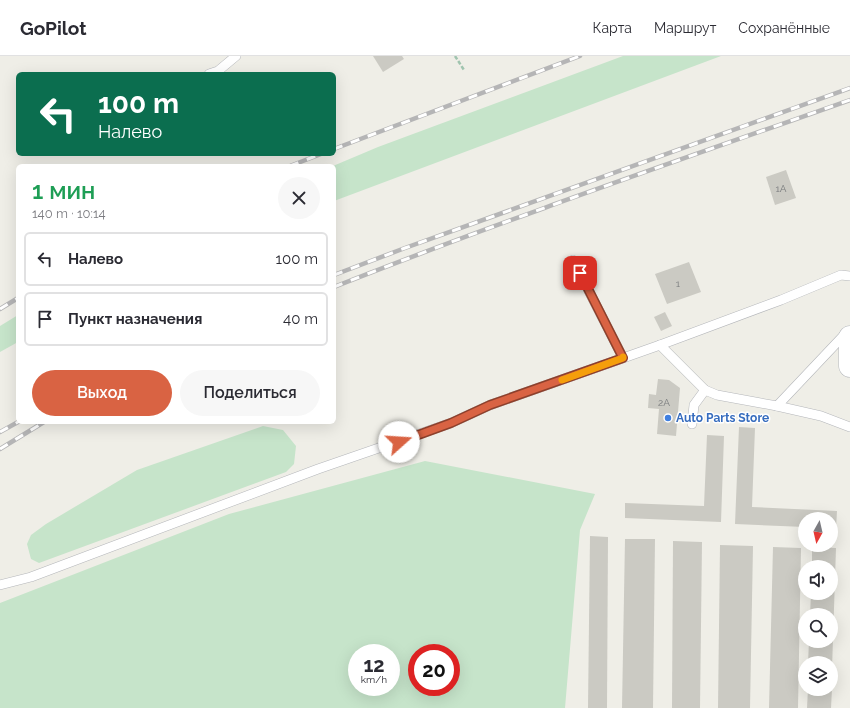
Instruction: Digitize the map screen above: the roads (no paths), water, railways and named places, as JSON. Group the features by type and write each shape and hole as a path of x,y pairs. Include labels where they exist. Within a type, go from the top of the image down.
{"street":[{"path":"850,337 850,366"}],"lane":[{"path":"215,72 236,56"},
{"path":"573,260 623,358"},
{"path":"0,585 31,577 318,469 451,423 490,405 660,345 781,300 841,275 850,276"},
{"path":"778,406 850,329"},
{"path":"660,345 705,390 717,395 778,406 821,416 850,427"},
{"path":"692,424 694,405 705,390"}],"railway":[{"path":"336,148 580,56"},
{"path":"336,274 850,88"},
{"path":"336,286 526,214 850,100"},
{"path":"295,164 316,156"},
{"path":"0,309 16,299"},
{"path":"0,432 16,423"},
{"path":"0,449 41,424"}],"place":[{"name":"Auto Parts Store","path":"668,418"}]}
